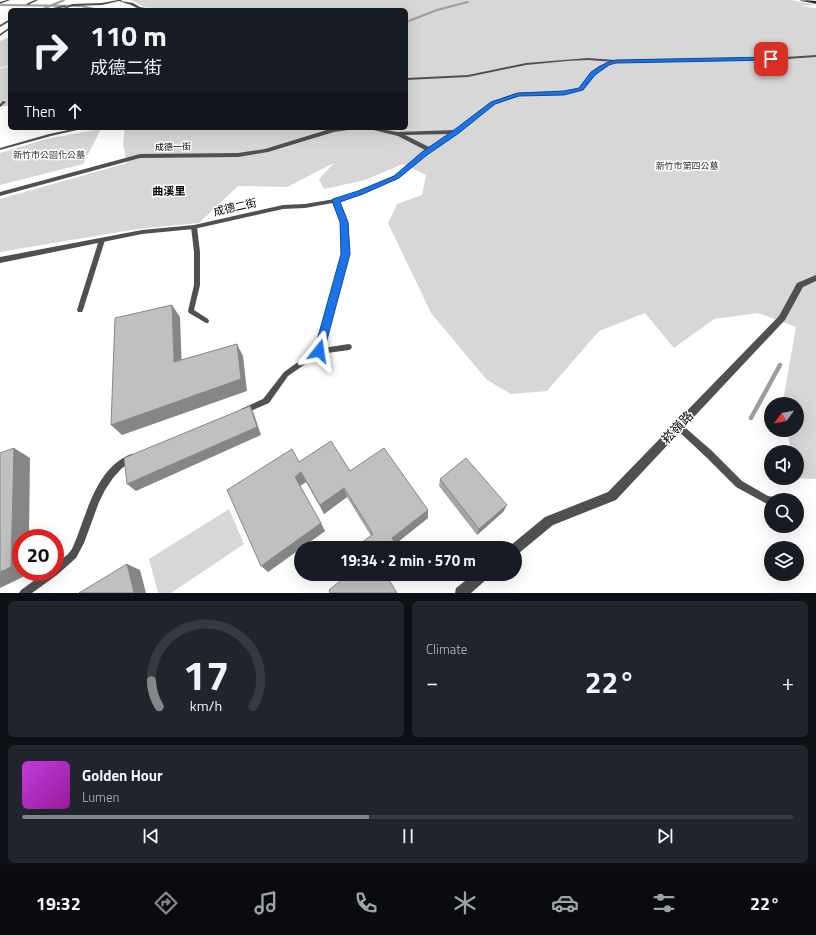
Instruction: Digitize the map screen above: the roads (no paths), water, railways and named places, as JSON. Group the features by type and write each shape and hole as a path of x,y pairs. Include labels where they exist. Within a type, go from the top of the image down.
{"street":[{"path":"805,0 816,2"},
{"path":"378,130 397,134 456,132 493,103 518,94 564,93 581,89 593,74 601,67 616,61 771,59 816,56"},
{"name":"成德一街","path":"0,194 140,156 238,155 259,152 333,130"},
{"name":"成德二街","path":"0,260 142,232 194,227 283,206 305,206 336,201 360,193 397,177 430,150 456,132"},
{"path":"397,134 430,150"},
{"name":"崧嶺路","path":"522,543 549,521 612,496 782,318 800,285 816,278"},
{"path":"461,593 476,581"}],"lane":[{"path":"0,3 9,0"},
{"path":"27,4 37,0"},
{"path":"66,8 83,0"},
{"path":"52,8 72,5 93,5 120,0 139,8"},
{"path":"802,0 816,2"},
{"path":"408,79 468,76 526,64 567,60 588,59 616,61"},
{"path":"0,106 4,102"},
{"path":"0,149 74,130"},
{"path":"319,351 346,254 344,222 336,201"},
{"path":"194,227 197,252 197,284 191,311 206,321"},
{"path":"80,310 102,240"},
{"path":"237,413 266,401 286,374 319,351 349,347"},
{"path":"678,426 739,484 764,498"},
{"path":"64,562 74,553 107,477 128,460 142,453"},
{"path":"24,593 41,581"}],"waterway":[{"path":"51,6 64,0"},
{"path":"408,21 437,10 468,2"},
{"path":"1,5 51,6"},
{"path":"45,8 51,6"},
{"path":"51,6 81,6 90,8"},
{"path":"751,418 780,365"}],"district":[{"name":"曲溪里","path":"169,191"}],"park label":[{"name":"新竹市公園化公墓","path":"49,155"},
{"name":"新竹市第四公墓","path":"687,166"}]}
